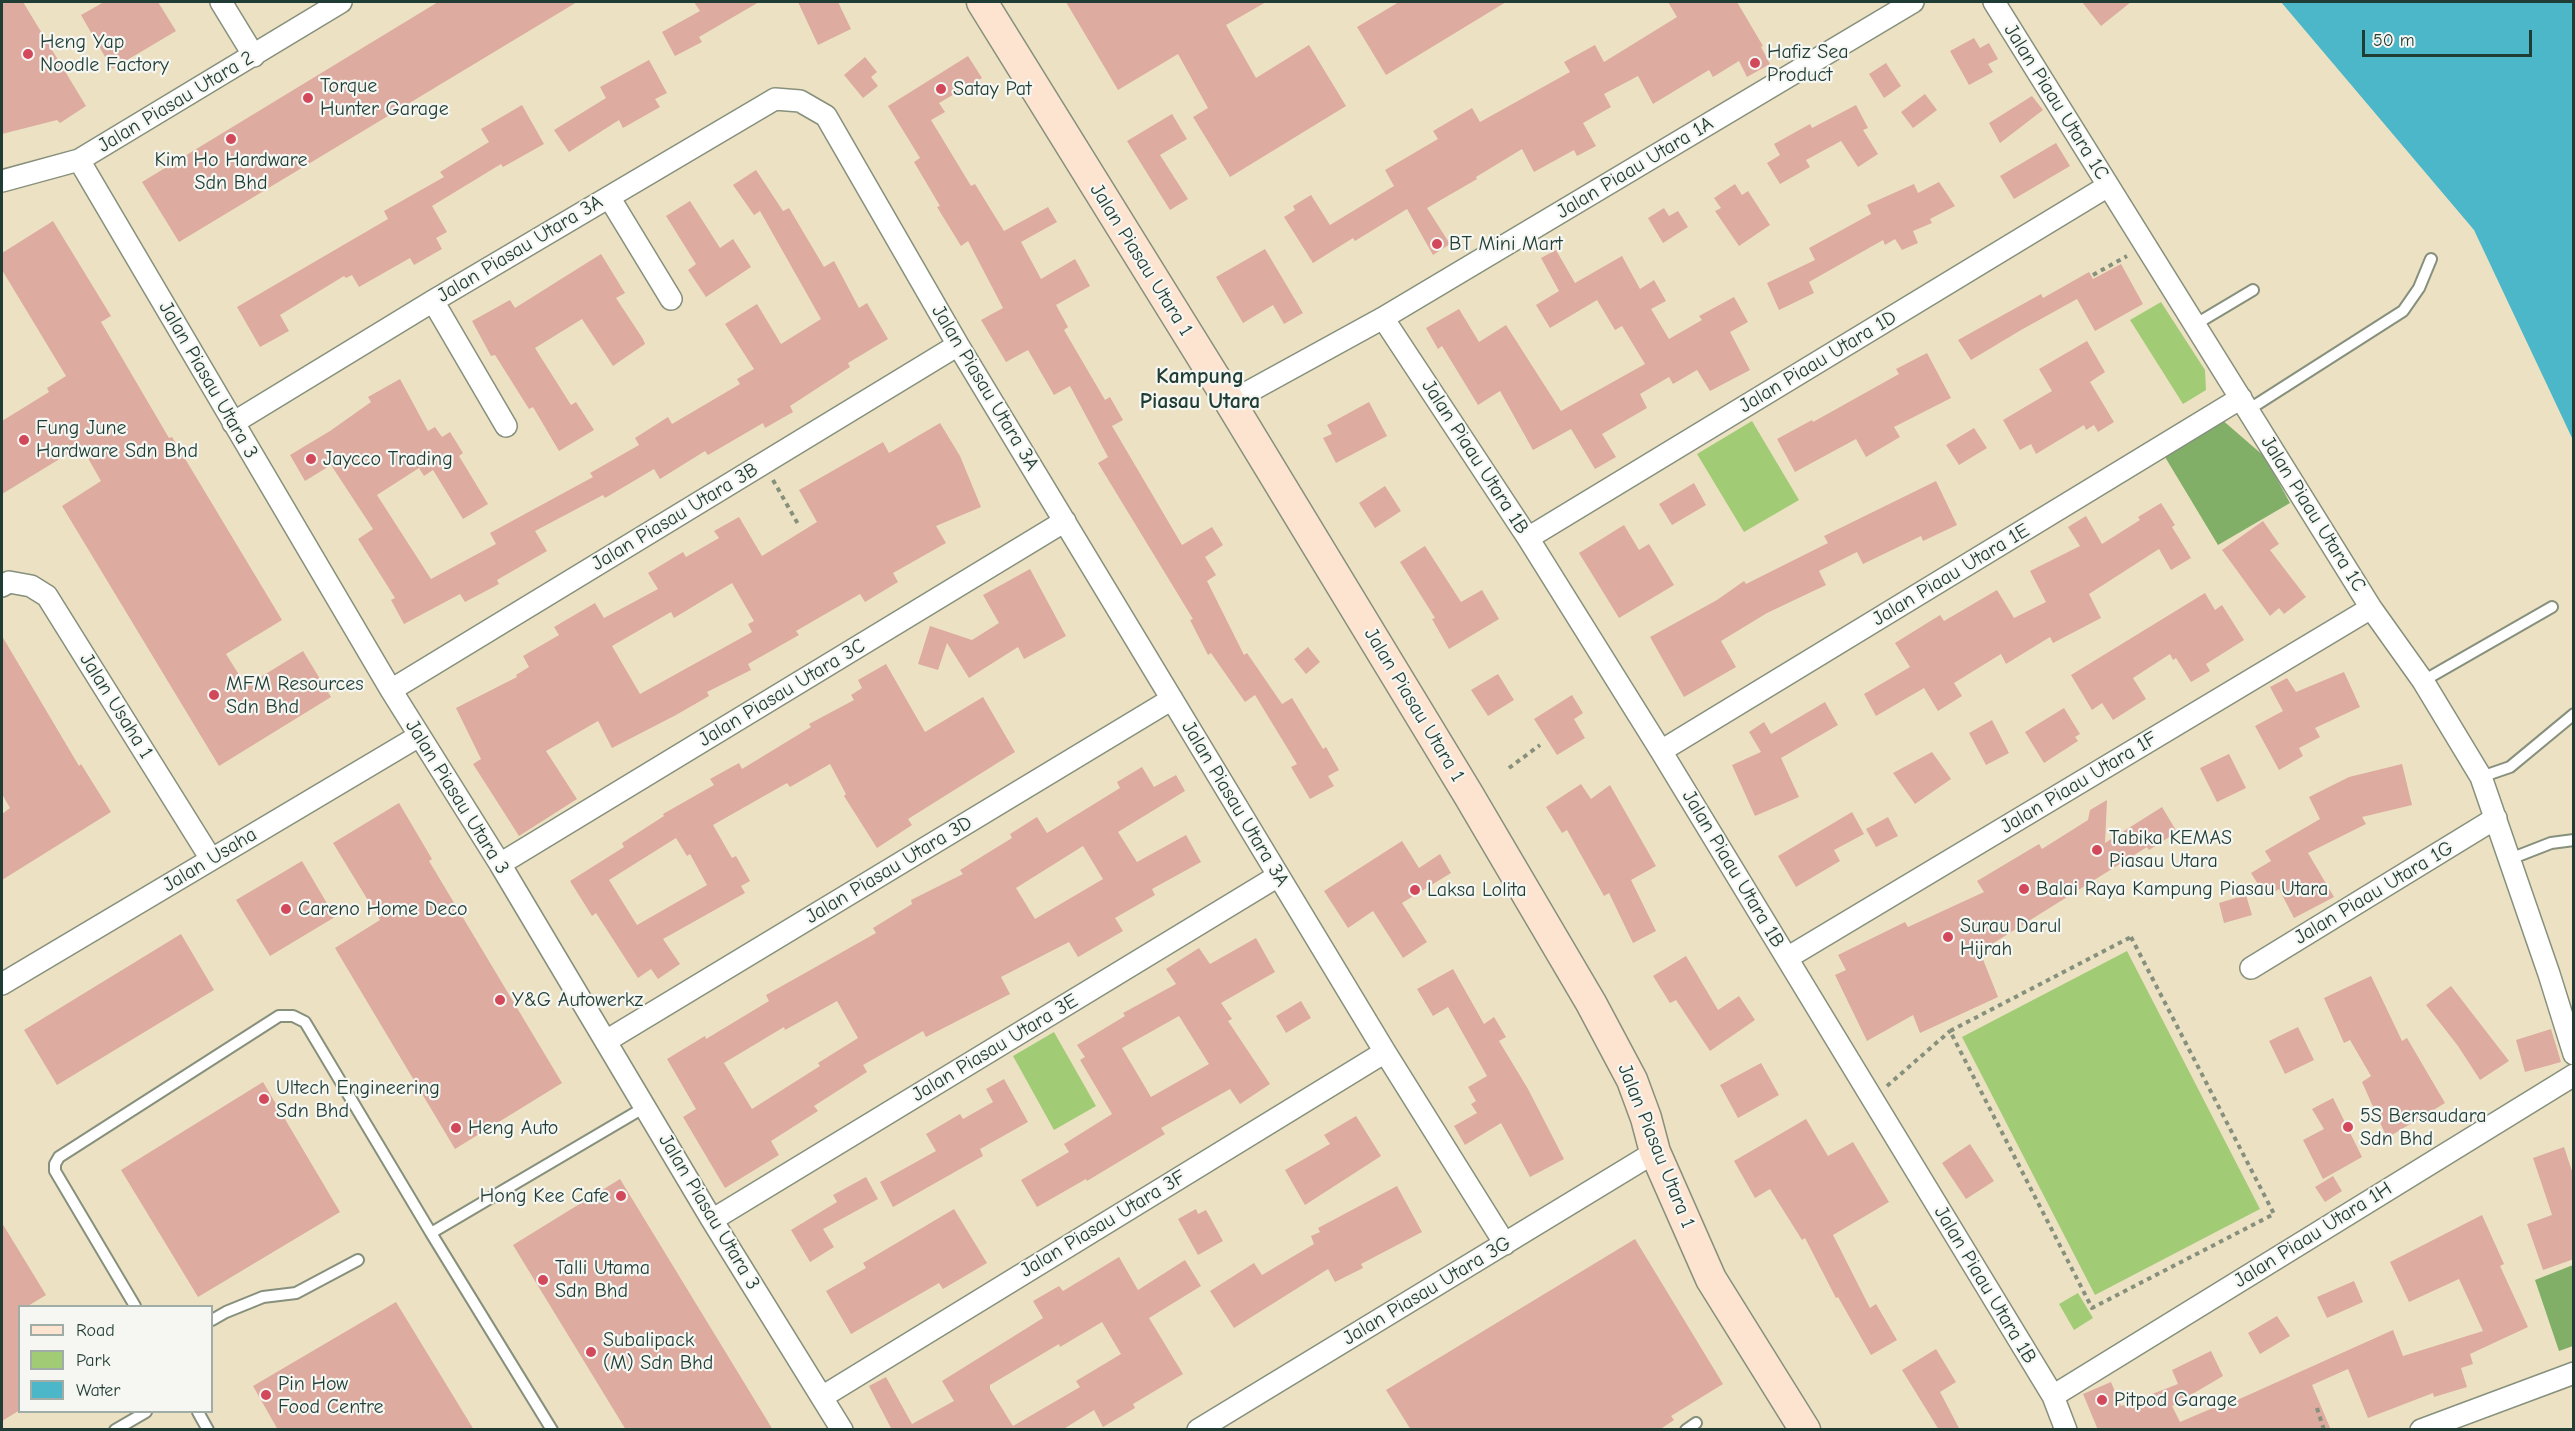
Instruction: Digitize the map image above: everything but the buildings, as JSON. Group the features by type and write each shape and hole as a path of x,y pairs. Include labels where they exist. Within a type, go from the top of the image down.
{"street":[{"path":"221,2 254,56"},
{"name":"Jalan Piasau Utara 2","path":"2,181 79,160 341,2"},
{"name":"Jalan Piasau Utara 1","path":"982,2 1230,402 1592,1003 1632,1080 1655,1152 1711,1279 1805,1430"},
{"name":"Jalan Piaau Utara 1A","path":"1230,402 1383,318 1913,2"},
{"name":"Jalan Piaau Utara 1C","path":"1994,2 2371,608 2423,681 2481,777 2574,1054"},
{"name":"Jalan Piasau Utara 3A","path":"233,423 433,301 775,99 800,101 826,116 958,345 1385,1052 1505,1244"},
{"name":"Jalan Piasau Utara 3","path":"79,160 391,690 500,864 712,1220 842,1430"},
{"name":"Jalan Piaau Utara 1D","path":"1528,538 2108,186"},
{"path":"609,197 671,299"},
{"path":"433,301 506,426"},
{"name":"Jalan Piaau Utara 1B","path":"1383,318 1528,538 1661,751 2053,1396 2066,1430"},
{"name":"Jalan Piasau Utara 3B","path":"391,690 958,345"},
{"name":"Jalan Piaau Utara 1E","path":"1661,751 2245,404"},
{"name":"Jalan Piasau Utara 3C","path":"500,864 1065,521"},
{"name":"Jalan Usaha 1","path":"2,586 9,582 30,585 47,596 211,859"},
{"name":"Jalan Piaau Utara 1F","path":"1787,958 2371,608"},
{"name":"Jalan Piasau Utara 3D","path":"606,1041 1172,699"},
{"name":"Jalan Usaha","path":"2,984 419,736"},
{"name":"Jalan Piaau Utara 1G","path":"2251,968 2496,818"},
{"name":"Jalan Piasau Utara 3E","path":"712,1220 1278,876"},
{"name":"Jalan Piasau Utara 3F","path":"822,1397 1385,1052"},
{"name":"Jalan Piaau Utara 1H","path":"2053,1396 2574,1075"},
{"name":"Jalan Piasau Utara 3G","path":"1198,1430 1655,1152"},
{"path":"2421,1430 2574,1373"}],"lane":[{"path":"2245,404 2403,311 2419,288 2431,259"},
{"path":"2196,324 2253,290"},
{"path":"2423,681 2552,607"},
{"path":"2481,777 2510,767 2574,714"},
{"path":"2510,859 2551,843 2574,840"},
{"path":"134,1305 55,1171 55,1164 59,1157 279,1016 293,1016 304,1022 552,1430"},
{"path":"431,1233 645,1107"},
{"path":"213,1319 263,1297 296,1293 358,1260"},
{"path":"115,1430 144,1413"},
{"path":"199,1413 208,1430"}],"path":[{"path":"2093,275 2146,245"},
{"path":"764,463 798,524"},
{"path":"1509,768 1540,745"},
{"path":"1871,1099 1950,1031 2131,937 2274,1214 2092,1308 1950,1031"},
{"path":"2317,1408 2324,1430"}],"green space":[{"path":"2161,302 2205,370 2206,390 2183,404 2130,320"},
{"path":"2220,418 2265,457 2290,503 2218,545 2162,452"},
{"path":"1752,421 1799,500 1744,532 1697,454"},
{"path":"2127,951 2260,1209 2095,1295 1962,1037"},
{"path":"1054,1032 1096,1106 1054,1130 1013,1056"},
{"path":"2573,1265 2573,1346 2559,1351 2535,1280"},
{"path":"2078,1293 2093,1318 2074,1330 2059,1304"}],"water":[{"path":"2281,2 2573,2 2573,440 2474,230"}],"place":[{"name":"Heng Yap Noodle Factory","path":"28,54"},
{"name":"Hafiz Sea Product","path":"1755,63"},
{"name":"Satay Pat","path":"941,89"},
{"name":"Torque Hunter Garage","path":"308,98"},
{"name":"Kim Ho Hardware Sdn Bhd","path":"231,139"},
{"name":"BT Mini Mart","path":"1437,244"},
{"name":"Fung June Hardware Sdn Bhd","path":"24,440"},
{"name":"Jaycco Trading","path":"311,459"},
{"name":"MFM Resources Sdn Bhd","path":"214,695"},
{"name":"Tabika KEMAS Piasau Utara","path":"2097,850"},
{"name":"Balai Raya Kampung Piasau Utara","path":"2024,889"},
{"name":"Laksa Lolita","path":"1415,890"},
{"name":"Careno Home Deco","path":"286,909"},
{"name":"Surau Darul Hijrah","path":"1948,937"},
{"name":"Y&G Autowerkz","path":"500,1000"},
{"name":"Ultech Engineering Sdn Bhd","path":"264,1099"},
{"name":"5S Bersaudara Sdn Bhd","path":"2348,1127"},
{"name":"Heng Auto","path":"456,1128"},
{"name":"Hong Kee Cafe","path":"621,1196"},
{"name":"Talli Utama Sdn Bhd","path":"543,1280"},
{"name":"Subalipack (M) Sdn Bhd","path":"591,1352"},
{"name":"Pin How Food Centre","path":"266,1395"},
{"name":"Pitpod Garage","path":"2102,1400"}],"district":[{"name":"Kampung Piasau Utara","path":"1200,390"}]}
